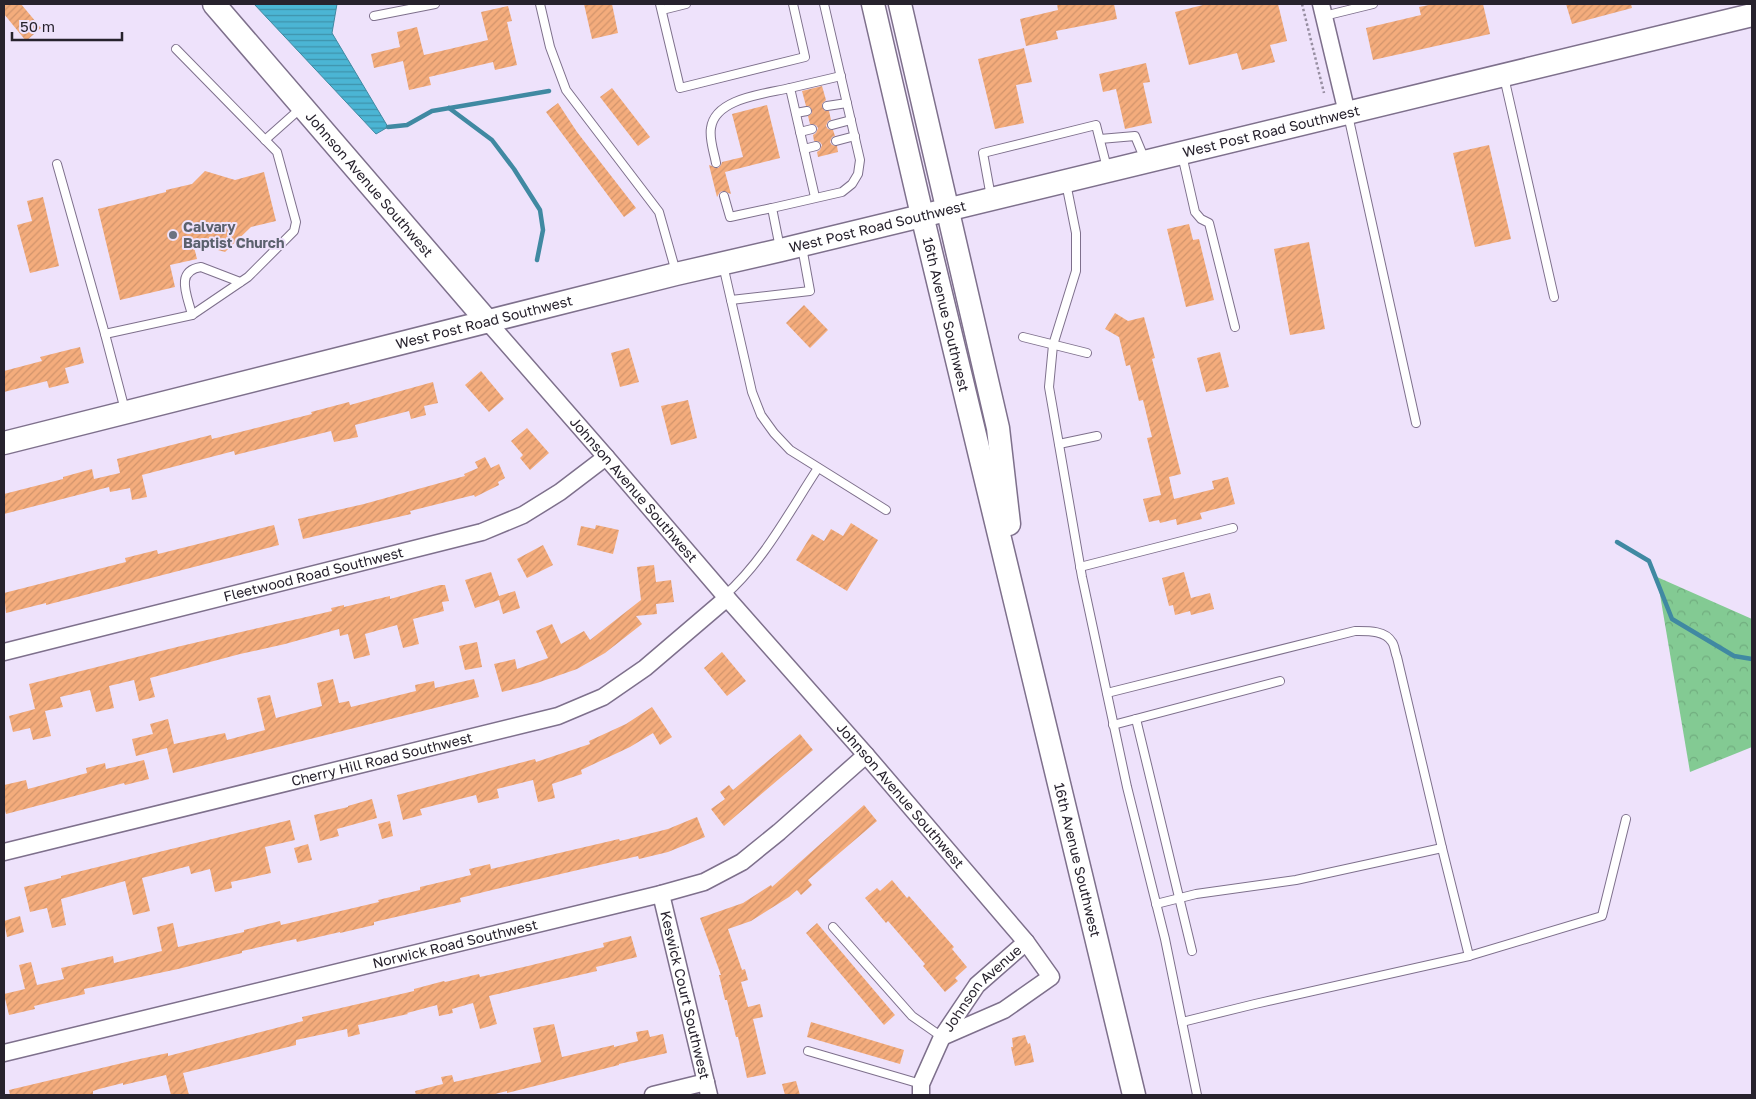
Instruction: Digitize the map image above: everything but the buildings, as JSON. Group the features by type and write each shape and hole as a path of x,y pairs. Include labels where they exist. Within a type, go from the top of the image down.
{"street":[{"name":"Johnson Avenue Southwest","path":"214,4 725,597 866,755 1026,942 1051,978"},
{"name":"16th Avenue Southwest","path":"873,4 1134,1095"},
{"name":"16th Avenue Southwest","path":"900,4 998,428 1020,624"},
{"path":"1323,10 1347,113"},
{"name":"West Post Road Southwest","path":"4,443 676,274 791,248 1752,15"},
{"name":"Fleetwood Road Southwest","path":"4,652 482,532 523,515 560,492 606,457"},
{"name":"Cherry Hill Road Southwest","path":"4,852 558,716 603,697 645,668 725,597"},
{"name":"Norwick Road Southwest","path":"4,1053 704,882 742,862 866,755"},
{"name":"Keswick Court Southwest","path":"661,894 707,1089"},
{"name":"Johnson Avenue","path":"921,1089 942,1037 977,985 1026,942"},
{"name":"Johnson Avenue","path":"942,1037 1004,1010 1051,978"},
{"path":"653,1095 707,1089"}],"lane":[{"path":"374,16 435,4"},
{"path":"540,4 550,47 566,90 659,212 676,274"},
{"path":"686,4 661,7 680,88 805,57 793,4"},
{"path":"724,196 730,217 842,192 852,184 858,174 860,160 824,4"},
{"path":"1323,10 1373,4"},
{"path":"106,334 192,314 248,277 294,231 296,222 277,152 176,49"},
{"path":"1504,75 1554,297"},
{"path":"716,163 710,130 713,119 727,105 841,76"},
{"path":"790,88 815,197"},
{"path":"827,106 847,103"},
{"path":"265,140 303,107"},
{"path":"796,114 807,111"},
{"path":"1347,113 1416,423"},
{"path":"832,125 851,120"},
{"path":"992,199 983,153 1096,125 1108,171"},
{"path":"800,132 812,129"},
{"path":"836,141 855,136"},
{"path":"1100,139 1135,136 1146,162"},
{"path":"804,149 816,146"},
{"path":"1181,153 1195,212 1201,219 1209,223 1235,327"},
{"path":"57,164 106,334 126,412"},
{"path":"1066,181 1076,232 1076,271 1053,344 1049,387 1080,567 1127,787 1156,904 1197,1095"},
{"path":"731,300 810,291 772,208"},
{"path":"722,264 752,392 761,415 790,450 886,510"},
{"path":"192,314 184,278 194,268 201,267 240,282"},
{"path":"1023,337 1087,353"},
{"path":"1059,444 1097,436"},
{"path":"725,597 754,565 818,468"},
{"path":"1080,567 1233,528"},
{"path":"1107,693 1355,631 1370,631 1383,634 1392,642 1394,649 1469,956"},
{"path":"1114,725 1280,681"},
{"path":"1136,719 1192,951"},
{"path":"1182,1022 1469,956 1602,916 1626,819"},
{"path":"1156,904 1196,894 1296,880 1442,848"},
{"path":"833,928 912,1016 942,1037"},
{"path":"808,1051 921,1089"}],"path":[{"path":"1302,4 1324,93"}],"green space":[{"path":"1657,577 1752,619 1752,747 1690,772"}],"water":[{"path":"254,4 337,4 332,33 388,127 376,134"}],"waterway":[{"path":"388,127 407,125 432,111 549,91"},
{"path":"449,108 492,140 514,169 540,210 543,230 537,260"},
{"path":"1617,542 1649,561 1672,619 1734,656 1752,659"}],"place":[{"name":"Calvary Baptist Church","path":"173,235"}]}
